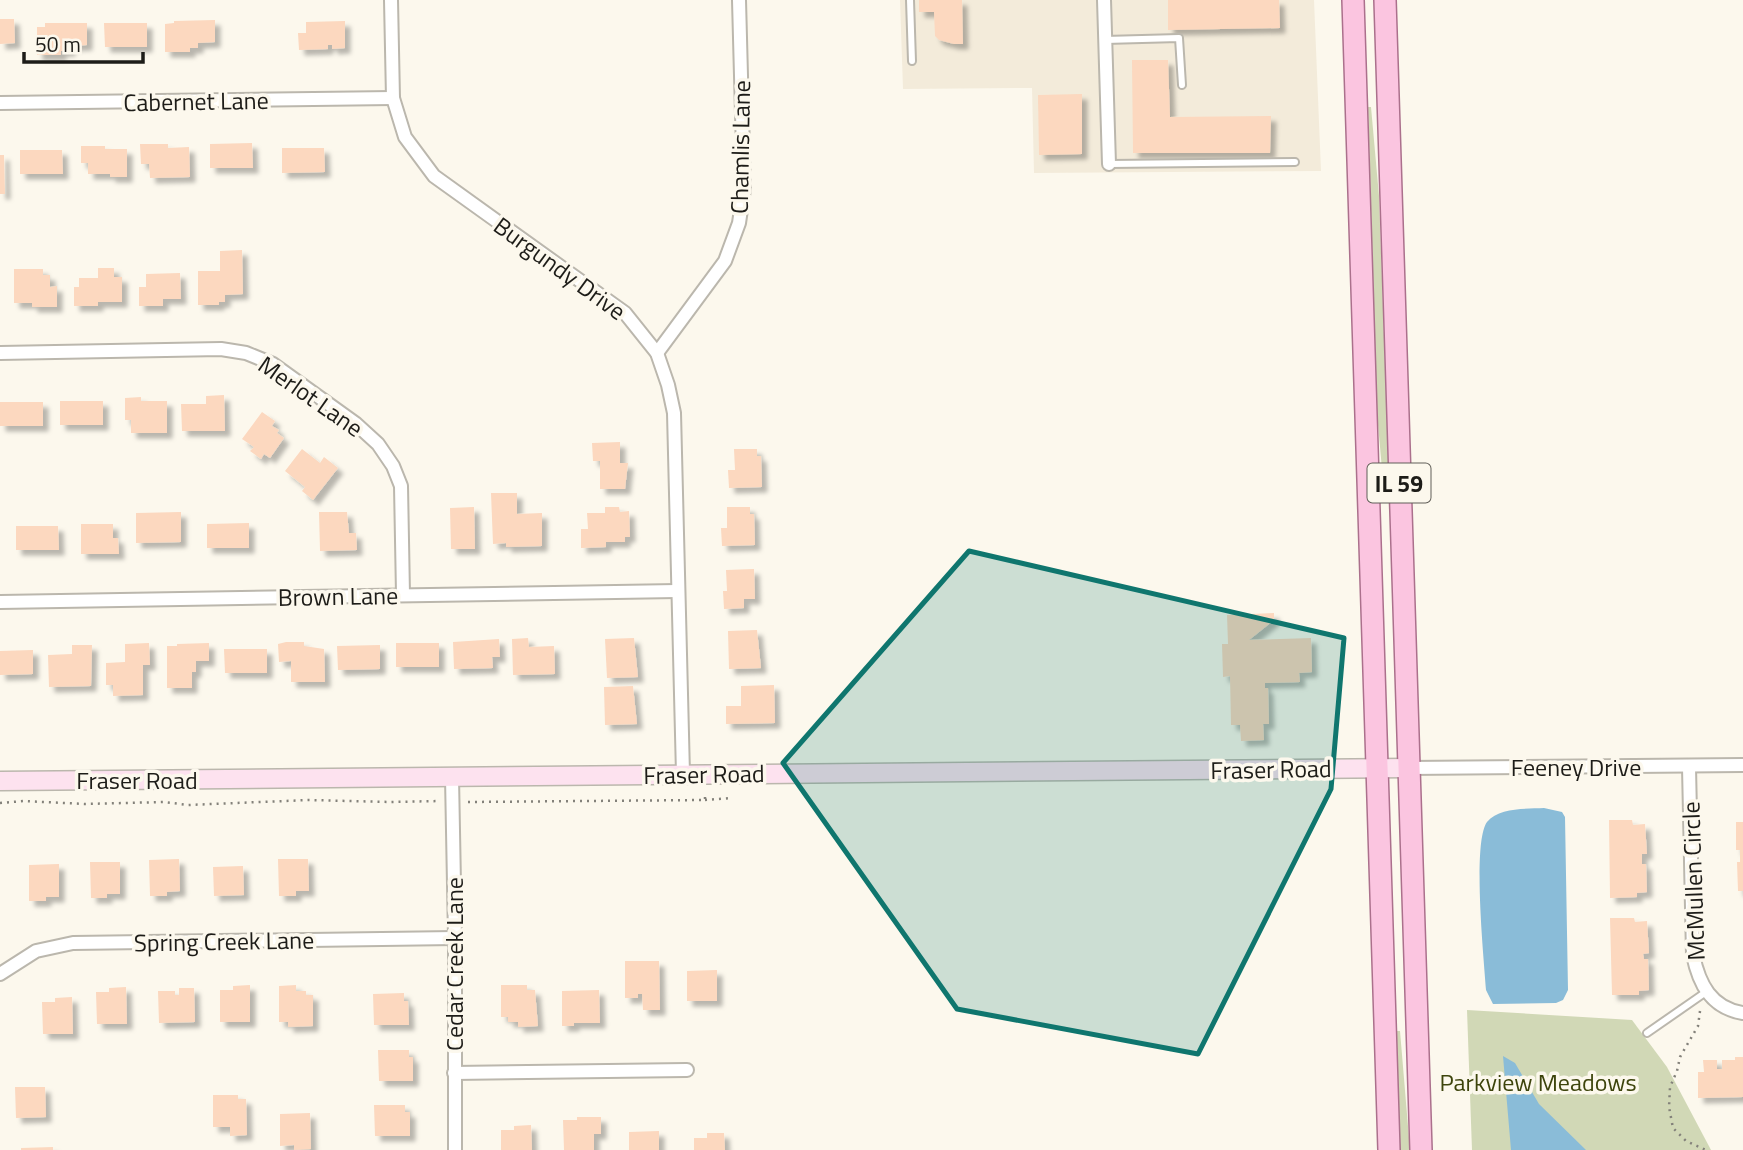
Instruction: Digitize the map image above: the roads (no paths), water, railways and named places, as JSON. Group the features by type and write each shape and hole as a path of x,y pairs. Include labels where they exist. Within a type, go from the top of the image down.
{"main road":[{"name":"IL 59","path":"1353,0 1389,1150"},
{"name":"IL 59","path":"1385,0 1421,1150"}],"street":[{"name":"Burgundy Drive","path":"391,0 393,98 405,137 434,176 625,313 657,353 674,413 683,774"},
{"name":"Chamlis Lane","path":"657,353 725,261 739,223 744,189 739,0"},
{"path":"1104,0 1109,164"},
{"name":"Cabernet Lane","path":"0,103 393,98"},
{"name":"Merlot Lane","path":"0,353 221,349 246,353 273,364 355,424 378,444 393,466 401,486 403,594"},
{"name":"Brown Lane","path":"0,602 677,591"},
{"name":"Feeney Drive","path":"1408,768 1743,765"},
{"name":"McMullen Circle","path":"1689,766 1693,955 1696,971 1706,992 1732,1011 1743,1013"},
{"name":"Fraser Road","path":"0,781 1408,768"},
{"name":"Cedar Creek Lane","path":"452,777 455,1150"},
{"name":"Spring Creek Lane","path":"0,974 36,951 73,943 455,938"},
{"path":"454,1073 687,1070"}],"lane":[{"path":"909,0 912,61"},
{"path":"1105,40 1179,38 1182,85"},
{"path":"1109,164 1295,162"},
{"path":"1647,1033 1706,992"}],"water":[{"path":"1544,808 1562,812 1565,817 1568,990 1563,1000 1556,1003 1493,1004 1486,990 1481,929 1480,853 1483,834 1487,822 1499,814"},
{"path":"1503,1056 1515,1063 1539,1104 1586,1150 1511,1150"}],"park label":[{"name":"Parkview Meadows","path":"1538,1082"}]}
